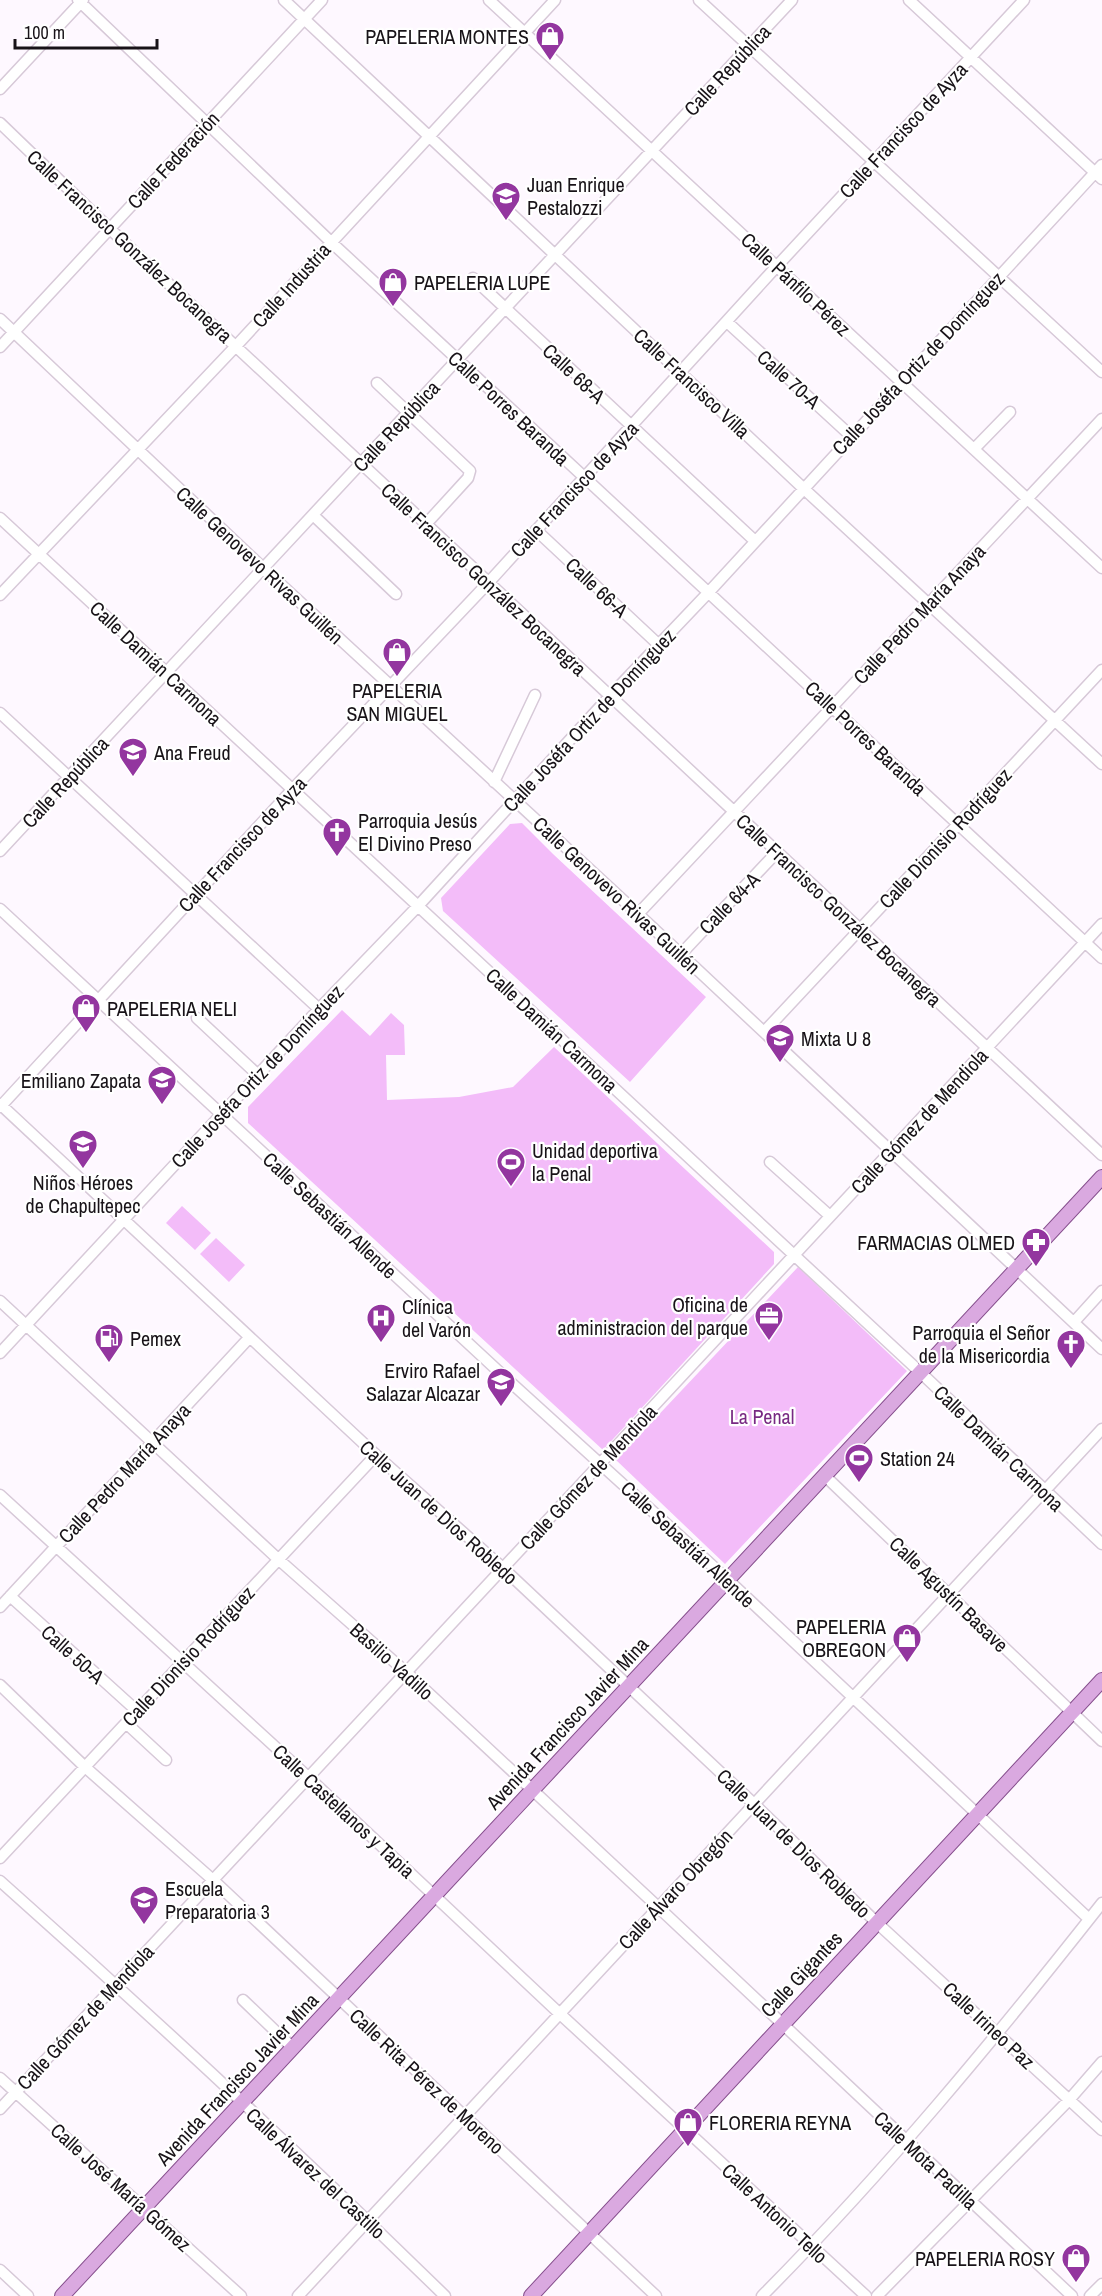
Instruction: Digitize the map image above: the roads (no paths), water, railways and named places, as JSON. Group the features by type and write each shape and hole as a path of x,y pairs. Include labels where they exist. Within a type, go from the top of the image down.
{"main road":[{"name":"Avenida Francisco Javier Mina","path":"62,2296 1102,1177"},
{"name":"Calle Gigantes","path":"531,2296 1102,1680"}],"street":[{"name":"Calle Francisco Villa","path":"284,0 803,488 1102,764"},
{"name":"Calle Federación","path":"0,347 322,0"},
{"name":"Calle Pánfilo Pérez","path":"489,0 1102,568"},
{"name":"Calle Industria","path":"0,595 236,346 555,0"},
{"path":"699,0 1102,372"},
{"name":"Calle República","path":"0,851 792,0"},
{"path":"909,0 1100,172"},
{"name":"Calle Francisco de Ayza","path":"0,1106 292,790 489,582 777,266 1024,0"},
{"path":"0,89 81,1"},
{"name":"Calle Porres Baranda","path":"81,1 331,242 1102,958"},
{"name":"Calle Francisco González Bocanegra","path":"0,123 110,229 1102,1155"},
{"name":"Calle Joséfa Ortiz de Domínguez","path":"0,1353 319,1009 418,906 999,276 1100,172"},
{"name":"Calle 68-A","path":"473,278 755,541"},
{"name":"Calle Genovevo Rivas Guillén","path":"0,319 263,568 638,914 1102,1348"},
{"name":"Calle 70-A","path":"727,322 851,436"},
{"path":"377,383 471,472 426,524"},
{"path":"974,449 1010,412"},
{"name":"Calle Pedro María Anaya","path":"638,914 1102,418"},
{"path":"313,515 396,594"},
{"name":"Calle Damián Carmona","path":"0,518 920,1372 1102,1544"},
{"name":"Calle 66-A","path":"536,530 658,645"},
{"name":"Calle Dionisio Rodríguez","path":"764,1032 1102,670"},
{"path":"494,782 535,695"},
{"path":"0,713 319,1009"},
{"name":"Calle 64-A","path":"681,954 777,852"},
{"name":"Calle Sebastián Allende","path":"0,909 727,1579 1089,1919"},
{"name":"Calle Gómez de Mendiola","path":"0,2109 1102,924"},
{"path":"197,1018 258,1075"},
{"name":"Calle Juan de Dios Robledo","path":"0,1106 376,1455 629,1685 876,1922"},
{"path":"770,1162 830,1216"},
{"path":"1074,1322 1102,1291"},
{"name":"Basilio Vadillo","path":"0,1301 278,1559 407,1673 781,2025"},
{"name":"Calle Pedro María Anaya","path":"0,1607 249,1338"},
{"name":"Calle Álvaro Obregón","path":"298,2296 1102,1429"},
{"name":"Calle Dionisio Rodríguez","path":"0,1858 376,1455"},
{"name":"Calle Agustín Basave","path":"824,1475 1102,1741"},
{"name":"Calle Castellanos y Tapia","path":"0,1495 309,1777 685,2129"},
{"name":"Calle 50-A","path":"10,1596 137,1711"},
{"name":"Calle Rita Pérez de Moreno","path":"0,1685 85,1767 213,1880 656,2296"},
{"path":"126,1723 166,1760"},
{"name":"Calle Álvarez del Castillo","path":"0,1881 116,1984 368,2220 445,2296"},
{"path":"762,2296 812,2246 998,2034 1102,1903"},
{"name":"Calle Irineo Paz","path":"876,1922 1102,2130"},
{"path":"243,2000 292,2048"},
{"name":"Calle Mota Padilla","path":"781,2025 1071,2296"},
{"path":"877,2296 1069,2100 1102,2062"},
{"name":"Calle José María Gómez","path":"0,2078 241,2296"},
{"name":"Calle Antonio Tello","path":"685,2129 866,2296"},
{"path":"0,2270 28,2296"},
{"path":"1090,2296 1102,2283"}],"place":[{"name":"PAPELERIA MONTES","path":"550,62"},
{"name":"Juan Enrique Pestalozzi","path":"506,222"},
{"name":"PAPELERIA LUPE","path":"393,308"},
{"name":"PAPELERIA SAN MIGUEL","path":"397,678"},
{"name":"Ana Freud","path":"133,778"},
{"name":"Parroquia Jesús El Divino Preso","path":"337,858"},
{"name":"PAPELERIA NELI","path":"86,1034"},
{"name":"Mixta U 8","path":"780,1064"},
{"name":"Emiliano Zapata","path":"162,1106"},
{"name":"Niños Héroes de Chapultepec","path":"83,1170"},
{"name":"Unidad deportiva la Penal","path":"511,1188"},
{"name":"FARMACIAS OLMED","path":"1036,1268"},
{"name":"Oficina de administracion del parque","path":"769,1342"},
{"name":"Clínica del Varón","path":"381,1344"},
{"name":"Pemex","path":"109,1364"},
{"name":"Parroquia el Señor de la Misericordia","path":"1071,1370"},
{"name":"Erviro Rafael Salazar Alcazar","path":"501,1408"},
{"name":"Station 24","path":"859,1484"},
{"name":"PAPELERIA OBREGON","path":"907,1664"},
{"name":"Escuela Preparatoria 3","path":"144,1926"},
{"name":"FLORERIA REYNA","path":"688,2148"},
{"name":"PAPELERIA ROSY","path":"1076,2284"}],"park label":[{"name":"La Penal","path":"762,1416"}]}
